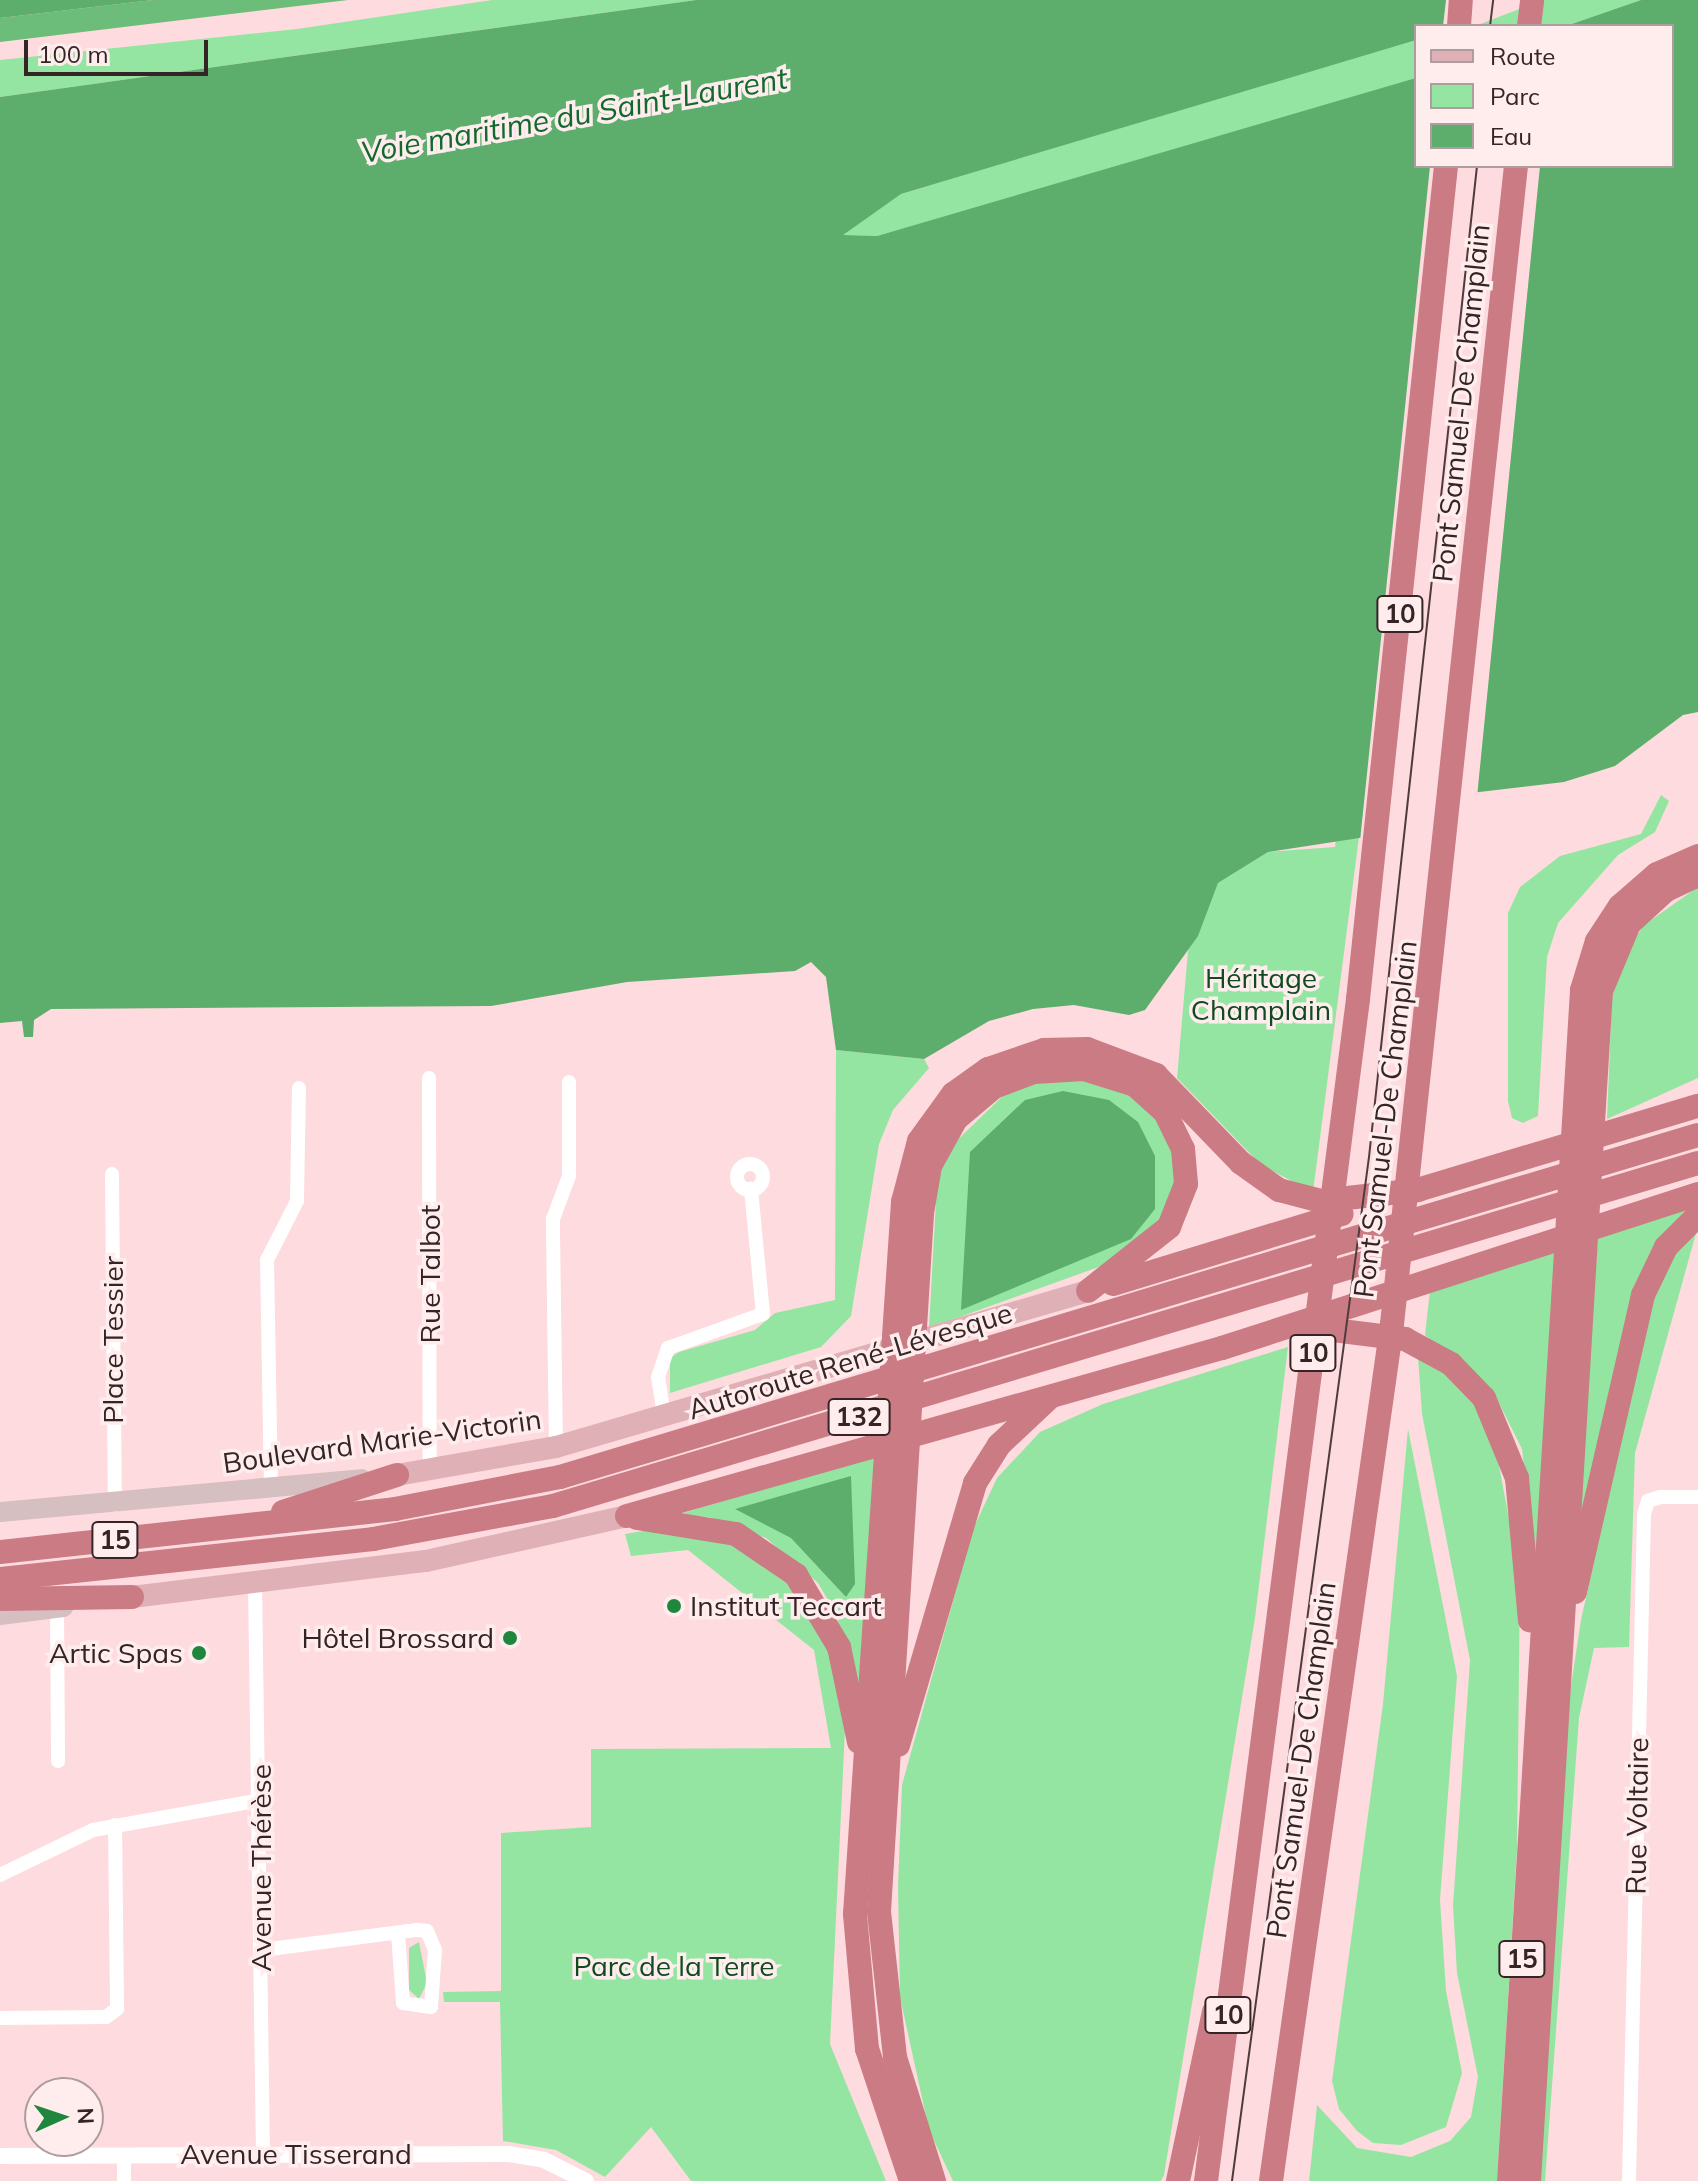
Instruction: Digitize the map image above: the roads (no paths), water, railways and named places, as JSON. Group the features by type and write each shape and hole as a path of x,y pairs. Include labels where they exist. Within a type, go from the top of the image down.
{"highway":[{"path":"1459,24 1461,0"},
{"path":"1529,24 1532,0"},
{"name":"Pont Samuel-De Champlain","path":"1249,1850 1371,892 1446,168"},
{"name":"Pont Samuel-De Champlain","path":"1286,2074 1351,1626 1447,850 1516,168"},
{"path":"1535,1736 1574,1268 1584,1108 1582,990 1597,941 1641,885 1698,856"},
{"path":"1584,1108 1601,991 1613,952 1647,906 1698,875"},
{"path":"934,2181 899,2074 883,1984 879,1892 888,1782 896,1471 906,1310 905,1185 919,1141 964,1085 1029,1053 1087,1049 1146,1070 1256,1175 1290,1194 1332,1201 1418,1190"},
{"path":"906,1310 924,1193 942,1140 994,1087 1055,1069 1105,1073 1143,1090 1170,1118 1185,1156 1184,1192 1169,1227 1088,1291"},
{"path":"1088,1291 1698,1106"},
{"name":"Autoroute René-Lévesque","path":"0,1552 440,1503 580,1472 1698,1135"},
{"name":"Autoroute René-Lévesque","path":"0,1579 373,1539 553,1506 1698,1163"},
{"path":"627,1516 1294,1326 1698,1194"},
{"path":"1561,1653 1639,1307 1661,1254 1698,1215"},
{"path":"1529,2181 1561,1653 1574,1268"},
{"path":"1294,1326 1405,1339 1451,1364 1491,1409 1519,1490 1535,1736"},
{"path":"888,1782 975,1483 999,1445 1049,1398"},
{"path":"896,1471 863,1768 858,1991 872,2070 911,2181"},
{"path":"231,1527 397,1475"},
{"path":"627,1516 736,1534 796,1575 839,1647 863,1768"},
{"path":"0,1599 132,1597"},
{"name":"15","path":"1509,2181 1535,1736"},
{"path":"1178,2181 1249,1850"},
{"name":"10","path":"1206,2181 1249,1850"},
{"path":"1286,2074 1288,2181"},
{"name":"10","path":"1271,2181 1286,2074"}],"main road":[{"name":"Boulevard Marie-Victorin","path":"0,1512 115,1505 397,1475 556,1447 1088,1291"},
{"path":"0,1615 426,1561 627,1516"}],"street":[{"name":"Rue Talbot","path":"429,1078 430,1470"},
{"path":"556,1447 553,1219 569,1176 569,1082"},
{"path":"271,1489 267,1260 297,1201 299,1088"},
{"name":"Place Tessier","path":"112,1174 115,1505"},
{"path":"664,1415 658,1383 668,1348 763,1314 751,1189"},
{"name":"Rue Voltaire","path":"1629,2181 1644,1514 1648,1501 1660,1497 1698,1497"},
{"name":"Avenue Thérèse","path":"255,1582 261,1800 263,2154"},
{"path":"57,1608 58,1761"},
{"path":"0,1875 115,1825 261,1800"},
{"path":"0,2018 106,2017 117,2009 115,1825"},
{"path":"262,1950 398,1933 433,1937 431,2007 403,2003 398,1933"},
{"name":"Avenue Tisserand","path":"0,2156 508,2154 544,2160 586,2181"},
{"path":"124,2155 124,2181"}],"water":[{"path":"0,0 153,0 0,18"},
{"name":"Voie maritime du Saint-Laurent","path":"696,0 1539,0 1467,24 1414,24 1414,41 901,194 843,235 877,236 1414,79 1414,168 1674,168 1674,24 1572,24 1641,0 1698,0 1698,712 1683,715 1615,766 1564,782 1454,795 1398,832 1268,852 1218,883 1198,936 1145,1010 1129,1015 1074,1005 1033,1009 989,1021 924,1059 836,1050 826,977 811,962 795,971 627,982 491,1006 51,1009 34,1020 33,1037 24,1037 22,1021 0,1023 0,97"},
{"path":"1063,1091 1109,1100 1138,1122 1155,1156 1155,1209 1131,1239 961,1310 970,1152 1025,1100"},
{"path":"851,1476 855,1584 846,1597 791,1538 735,1509"}],"tram line":[{"path":"1490,24 1493,0"},
{"path":"1232,2181 1369,1157 1477,168"}],"place":[{"name":"Institut Teccart","path":"674,1606"},
{"name":"Hôtel Brossard","path":"510,1638"},
{"name":"Artic Spas","path":"199,1653"}],"park label":[{"name":"Héritage Champlain","path":"1261,994"},
{"name":"Parc de la Terre","path":"674,1966"}]}
